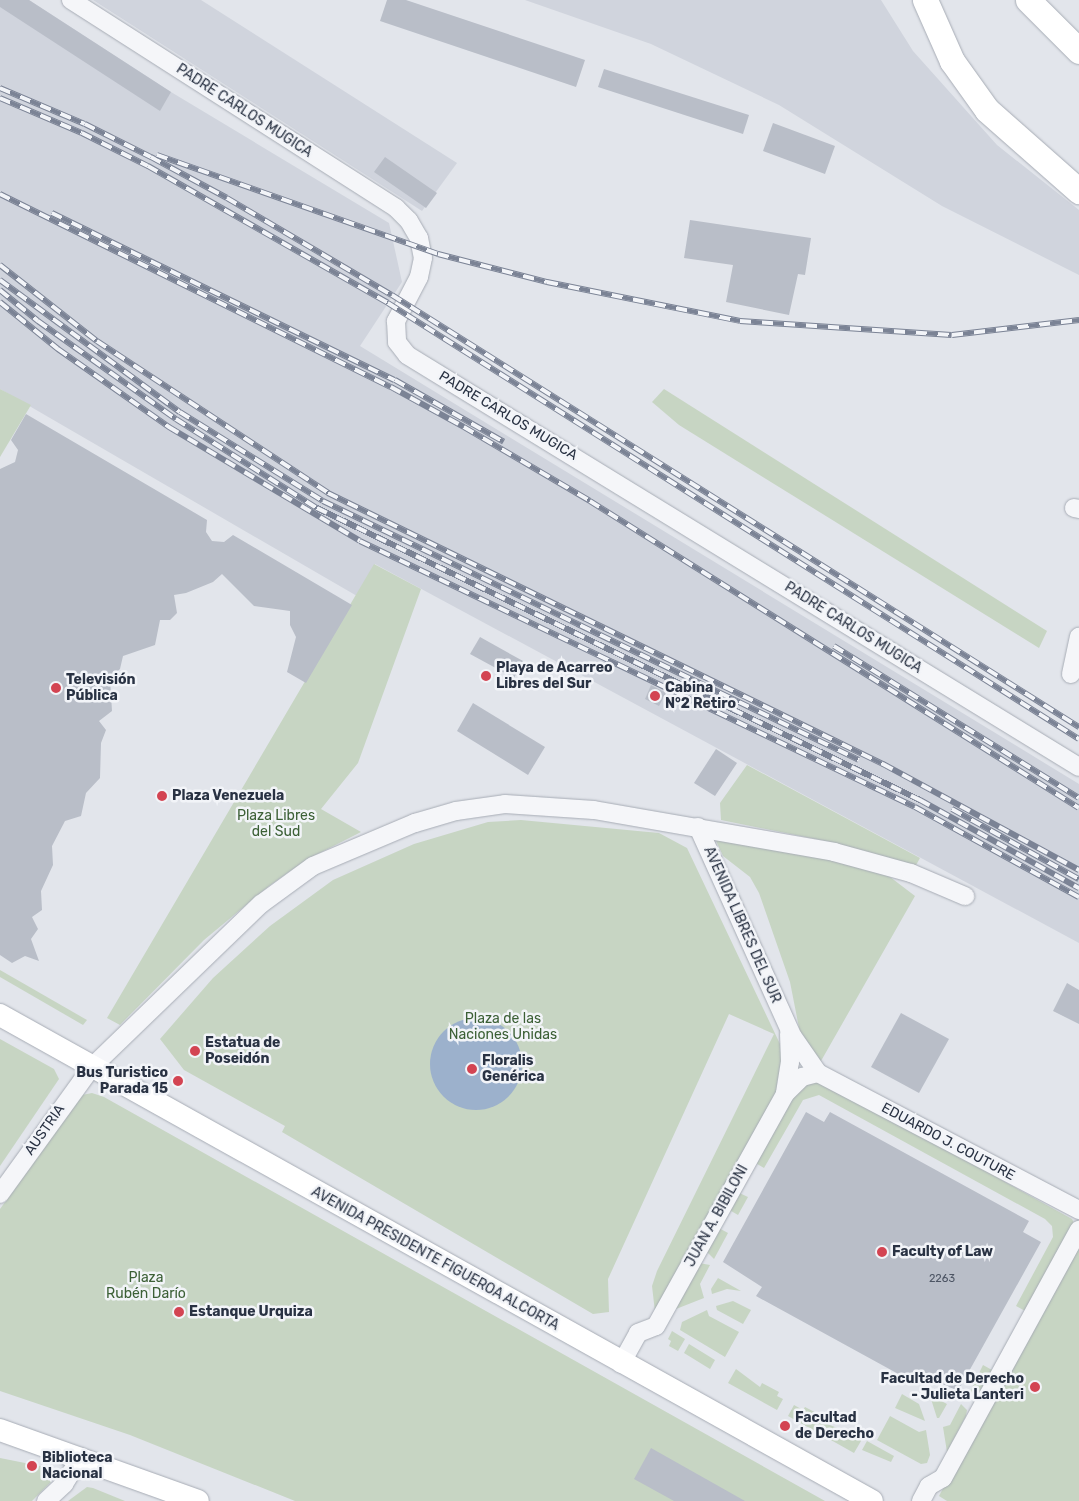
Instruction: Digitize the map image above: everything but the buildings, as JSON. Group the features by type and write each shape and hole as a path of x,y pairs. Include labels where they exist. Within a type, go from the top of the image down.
{"highway":[{"path":"925,0 952,61 987,110 1079,191"},
{"path":"1028,0 1079,51"}],"main road":[{"name":"AVENIDA PRESIDENTE FIGUEROA ALCORTA","path":"0,1015 621,1364 872,1501"},
{"path":"0,1430 81,1457 191,1499"}],"street":[{"name":"PADRE CARLOS MUGICA","path":"71,0 396,208 409,221 419,238 423,258 419,277 396,320 397,342 407,355 1079,767"},
{"path":"1071,674 1079,638"},
{"name":"AUSTRIA","path":"0,1194 92,1067 261,904 305,871 359,844 456,811 505,804 594,810 698,827 875,862 965,896"},
{"name":"AVENIDA LIBRES DEL SUR","path":"698,827 787,1024 818,1073"},
{"name":"AVENIDA LIBRES DEL SUR","path":"785,1094 790,1062 787,1024"},
{"name":"JUAN A. BIBILONI","path":"621,1364 638,1333 656,1326 785,1094 802,1077 818,1073"},
{"name":"EDUARDO J. COUTURE","path":"818,1073 1079,1210"},
{"path":"921,1501 929,1486 943,1478 1079,1230"},
{"path":"46,1501 64,1484 81,1457"}],"shaded area":[{"path":"0,0 29,0 171,92 389,223 402,282 360,346 1079,784 1079,943 375,564 357,596 0,389"},
{"path":"93,0 201,0 457,163 422,211"},
{"path":"525,0 881,0 913,51 997,145 1079,210 1079,275 942,206 779,105 651,44"}],"green space":[{"path":"0,389 31,405 0,457"},
{"path":"664,389 1047,631 1039,648 679,425 652,402"},
{"name":"Plaza Libres del Sud","path":"374,564 421,589 358,763 321,809 361,832 306,860 269,886 204,940 120,1025 107,1018"},
{"path":"747,765 920,858 915,867 830,842 721,820 720,803"},
{"name":"Plaza de las Naciones Unidas","path":"521,820 659,833 687,848 780,1044 782,1064 776,1100 655,1312 652,1286 657,1271 774,1034 729,1014 608,1279 609,1312 593,1314 282,1132 285,1126 184,1070 160,1039 213,978 270,926 333,880 414,844 488,822"},
{"path":"712,832 877,867 915,896 821,1061 809,1054 802,1043 790,982 759,893 750,877 723,856"},
{"path":"0,970 87,1020 83,1025 0,977"},
{"path":"0,1039 54,1069 59,1079 0,1166"},
{"path":"814,1080 829,1084 1072,1219 1074,1223 1029,1313 1016,1306 1053,1237 1052,1226 1045,1219 819,1095 803,1100 764,1168 752,1161 788,1096"},
{"name":"Plaza Rubén Darío","path":"92,1093 104,1097 825,1501 295,1501 130,1435 0,1391 0,1209 82,1095"},
{"path":"735,1191 748,1197 738,1215 726,1208"},
{"path":"715,1226 728,1233 714,1259 706,1251"},
{"path":"1079,1232 1079,1501 947,1501 939,1496"},
{"path":"699,1263 710,1265 700,1284 704,1298 676,1309"},
{"path":"718,1278 741,1291 727,1289 712,1294 711,1289"},
{"path":"733,1301 751,1310 743,1324 717,1310 716,1306"},
{"path":"707,1310 709,1316 739,1332 725,1357 680,1330 682,1322"},
{"path":"672,1331 685,1339 678,1351 669,1346 671,1341 668,1339"},
{"path":"689,1344 715,1360 710,1369 684,1353"},
{"path":"983,1365 992,1370 976,1398 967,1398"},
{"path":"736,1369 760,1387 762,1383 779,1392 777,1396 783,1399 777,1410 728,1383"},
{"path":"924,1392 947,1404 939,1418 937,1418 931,1399"},
{"path":"902,1394 919,1404 925,1421 895,1408"},
{"path":"961,1404 967,1410 966,1416 947,1452 943,1427 950,1425"},
{"path":"794,1405 803,1410 805,1407 824,1417 822,1422 853,1434 861,1441 854,1453 788,1416"},
{"path":"890,1416 919,1432 926,1430 930,1455 927,1463 921,1464 877,1440"},
{"path":"867,1441 894,1456 891,1462 862,1450"},
{"path":"0,1458 45,1467 51,1473 51,1482 32,1501 0,1501"},
{"path":"87,1487 93,1488 125,1501 68,1501"}],"water":[{"path":"476,1018 494,1022 508,1032 518,1046 522,1064 518,1082 508,1096 494,1106 476,1110 458,1106 444,1096 434,1082 430,1064 434,1046 444,1032 458,1022"}],"railway":[{"path":"0,88 85,124 151,157 227,198 392,295 1079,727"},
{"path":"0,98 82,133 148,166 388,303 1079,739"},
{"path":"157,155 438,254 547,282 740,321 952,335 1079,320"},
{"path":"0,194 391,387 464,427 590,501 1079,808"},
{"path":"52,213 395,380 504,442"},
{"path":"0,265 97,341 328,493 883,764 1079,870"},
{"path":"0,280 180,412 323,501 859,760"},
{"path":"0,290 38,321 176,419 317,508 920,800 1079,888"},
{"path":"0,302 58,349 169,427 360,541 915,807 1079,897"},
{"path":"834,646 1079,798"},
{"path":"952,809 1079,879"}],"place":[{"name":"Playa de Acarreo Libres del Sur","path":"486,676"},
{"name":"Televisión Pública","path":"56,688"},
{"name":"Cabina N°2 Retiro","path":"655,696"},
{"name":"Plaza Venezuela","path":"162,796"},
{"name":"Estatua de Poseidón","path":"195,1051"},
{"name":"Floralis Genérica","path":"472,1069"},
{"name":"Bus Turistico Parada 15","path":"178,1081"},
{"name":"Faculty of Law","path":"882,1252"},
{"name":"Estanque Urquiza","path":"179,1312"},
{"name":"Facultad de Derecho - Julieta Lanteri","path":"1035,1387"},
{"name":"Facultad de Derecho","path":"785,1426"},
{"name":"Biblioteca Nacional","path":"32,1466"}]}
